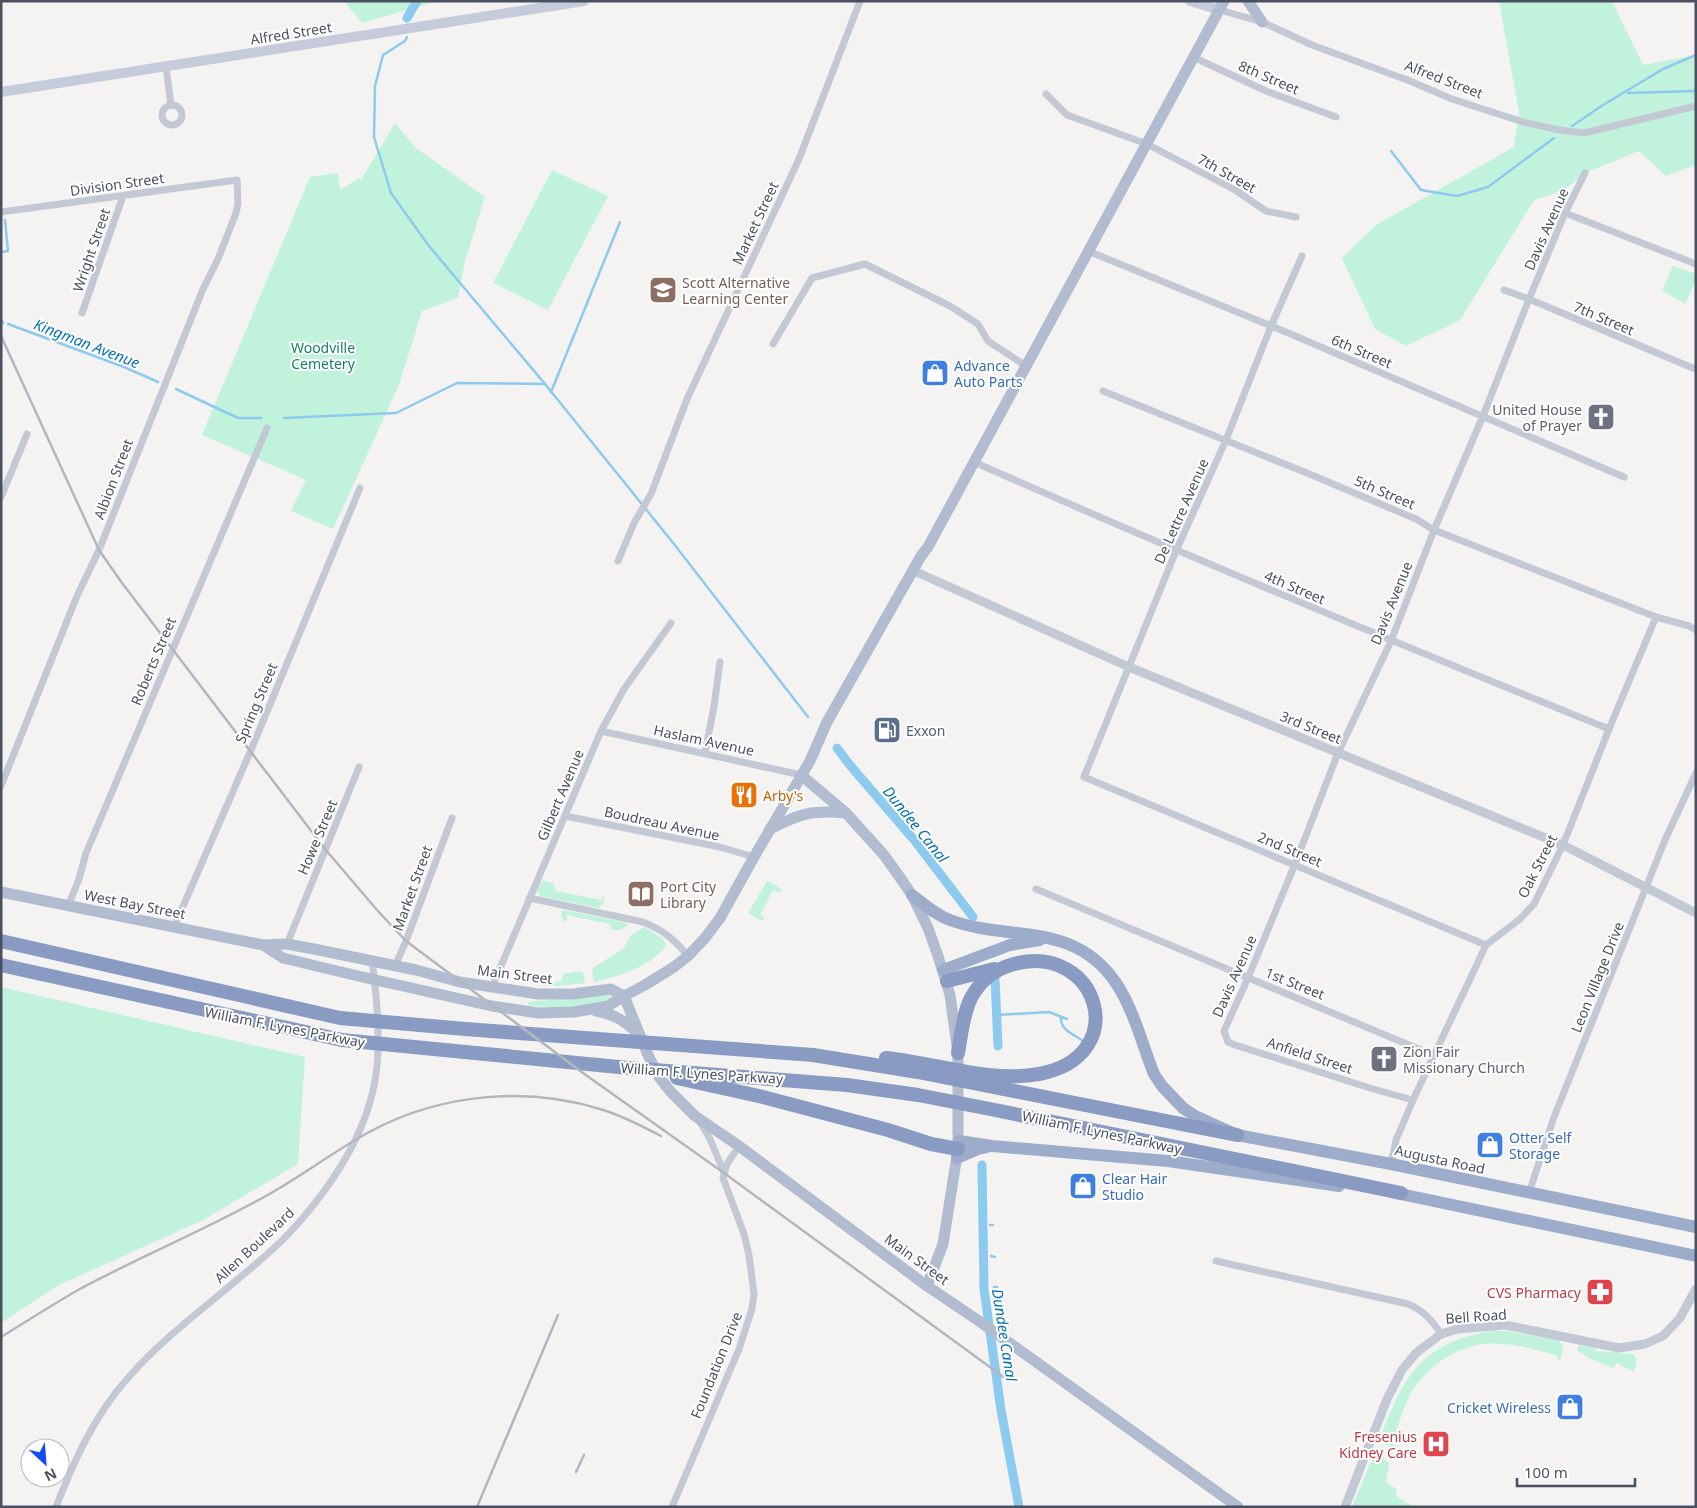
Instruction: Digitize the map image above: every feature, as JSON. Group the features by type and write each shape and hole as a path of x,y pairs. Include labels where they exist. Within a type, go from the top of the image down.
{"highway":[{"path":"912,895 940,916 957,923 1055,939"},
{"path":"945,976 1010,946 1031,941 1055,939"},
{"name":"Augusta Road","path":"1055,939 1083,951 1096,961 1115,982 1127,1004 1154,1074 1172,1098 1195,1116 1237,1135 1391,1164 1696,1227"},
{"name":"William F. Lynes Parkway","path":"1,941 340,1018 812,1055 919,1067 1237,1135"},
{"path":"958,1053 970,1000 979,985 997,970 1028,961 1038,961 1049,963 1071,972 1079,978 1092,997 1096,1010 1093,1036 1088,1046 1076,1059 1055,1069 991,1081"},
{"name":"William F. Lynes Parkway","path":"1,965 342,1040 630,1068 847,1085 918,1095 1401,1193"},
{"path":"945,976 1012,965"},
{"path":"630,1068 763,1097 958,1150 992,1146 1168,1161 1304,1182 1401,1193 1696,1256"}],"main road":[{"name":"Alfred Street","path":"1,92 584,1"},
{"name":"Alfred Street","path":"1190,1 1222,5"},
{"path":"1248,1 1262,22"},
{"path":"589,1010 608,1006 656,979 688,956 706,938 720,918 810,761 827,722 914,571 1222,5"},
{"path":"801,774 846,813 884,855 912,895 928,928 945,976 954,1020 958,1053 958,1150 943,1244 927,1286"},
{"path":"770,829 802,814 819,811 846,813"},
{"name":"West Bay Street","path":"1,892 263,945 287,944 395,966 460,982"},
{"name":"West Bay Street","path":"263,945 283,958 492,1006 557,1013 589,1010"},
{"name":"Main Street","path":"460,982 554,995 611,989 624,996 640,1037 659,1077 670,1092 696,1116 740,1146 927,1286 979,1321 1238,1507"},
{"path":"589,1010 607,1013 619,1018 629,1024 640,1037"}],"street":[{"name":"Market Street","path":"618,561 634,523 651,494 687,399 799,159 860,1"},
{"name":"Alfred Street","path":"1222,5 1312,45 1410,80 1452,99 1523,122 1558,130 1584,132 1696,106"},
{"name":"8th Street","path":"1193,57 1266,91 1336,117"},
{"path":"166,67 171,105"},
{"name":"7th Street","path":"1046,94 1067,115 1147,144 1235,190 1266,211 1296,217"},
{"name":"Davis Avenue","path":"1228,1042 1224,1031 1295,864 1338,753 1391,641 1434,530 1483,416 1529,299 1565,212 1584,173"},
{"name":"Division Street","path":"1,212 237,180"},
{"name":"Albion Street","path":"1,786 77,596 99,550 203,290 218,259 238,204 237,180"},
{"name":"Wright Street","path":"82,313 123,196"},
{"path":"1565,212 1696,264"},
{"name":"6th Street","path":"1088,251 1271,326 1624,477"},
{"name":"De Lettre Avenue","path":"1084,778 1176,551 1226,440 1271,326 1302,256"},
{"path":"773,344 812,278 865,264 950,306 978,324 988,341 1020,362 1025,368"},
{"name":"7th Street","path":"1504,290 1694,369"},
{"name":"5th Street","path":"1103,391 1416,519 1434,530 1656,617"},
{"name":"Roberts Street","path":"68,906 79,879 86,853 267,428"},
{"path":"1,497 27,434"},
{"name":"4th Street","path":"974,462 1176,551 1608,729"},
{"name":"Spring Street","path":"174,927 251,750 360,488"},
{"name":"3rd Street","path":"914,571 1129,666 1563,845 1696,913"},
{"path":"1656,617 1689,626 1696,630"},
{"name":"Oak Street","path":"1391,1164 1396,1140 1413,1100 1486,945 1520,918 1534,904 1563,845 1608,729 1656,617"},
{"name":"Gilbert Avenue","path":"492,987 601,731 624,689 671,623"},
{"path":"705,753 720,662"},
{"name":"Haslam Avenue","path":"601,731 801,774"},
{"name":"Howe Street","path":"287,944 359,767"},
{"name":"Leon Village Drive","path":"1530,1193 1554,1117 1665,840 1696,773"},
{"name":"2nd Street","path":"1084,778 1295,864 1486,945"},
{"name":"Boudreau Avenue","path":"565,816 720,847 754,856"},
{"name":"Market Street","path":"395,966 452,818"},
{"name":"1st Street","path":"1036,889 1433,1055"},
{"path":"529,898 643,922 673,938 688,956"},
{"name":"Allen Boulevard","path":"56,1507 80,1450 94,1423 127,1379 169,1337 237,1280 292,1230 326,1188 341,1164 363,1120 376,1076 377,1037 372,961"},
{"name":"Anfield Street","path":"1228,1042 1413,1100"},
{"name":"Foundation Drive","path":"672,1507 739,1349 747,1327 754,1294 744,1234 724,1184 724,1173 710,1139 696,1116"},
{"path":"724,1173 727,1164 740,1146"},
{"name":"Bell Road","path":"1216,1261 1408,1304 1427,1316 1441,1334 1458,1330 1505,1325 1619,1348 1645,1344 1663,1336 1680,1318 1696,1289"},
{"path":"1345,1507 1387,1399 1402,1370 1416,1353 1441,1334"}],"green space":[{"path":"344,1 438,1 362,23"},
{"path":"1499,1 1612,1 1643,65 1696,55 1696,165 1666,176 1639,151 1585,173 1563,191 1534,200 1460,320 1406,346 1375,329 1342,258 1376,225 1514,147 1519,112"},
{"name":"Woodville Cemetery","path":"395,123 416,148 485,197 465,261 458,298 422,311 399,385 333,529 291,511 306,480 202,435 310,177 338,173 340,190 359,178 361,180"},
{"path":"552,170 608,196 548,310 493,283"},
{"path":"1673,266 1696,274 1696,280 1685,304 1662,290"},
{"path":"544,881 553,883 556,891 601,900 603,896 605,898 603,904 598,908 540,896 537,891 540,883"},
{"path":"767,881 779,887 781,891 779,893 773,890 760,915 765,919 762,921 748,913"},
{"path":"564,910 627,923 628,925 620,930 612,930 610,924 566,915 567,919 565,922 561,911"},
{"path":"644,927 663,939 666,946 652,960 633,970 594,982 593,968 624,948 631,935"},
{"path":"583,972 585,983 558,986 541,986 540,984 542,976 545,979 551,978 552,983 562,981 563,974"},
{"path":"1,987 305,1057 298,1164 203,1220 57,1286 1,1323"},
{"path":"610,994 614,996 605,1001 584,1006 561,1008 528,1005 528,1002"},
{"path":"1491,1331 1506,1331 1558,1340 1562,1344 1563,1349 1560,1360 1557,1361 1558,1356 1544,1352 1502,1344 1475,1346 1450,1355 1428,1372 1411,1393 1391,1443 1397,1446 1396,1449 1394,1450 1385,1444 1381,1435 1390,1413 1408,1378 1419,1365 1432,1353 1448,1344"},
{"path":"1579,1345 1595,1348 1596,1351 1633,1354 1636,1361 1634,1372 1617,1363 1613,1368 1587,1357 1577,1349"},
{"path":"1375,1457 1383,1458 1389,1464 1386,1482 1396,1489 1397,1497 1414,1507 1352,1507 1370,1464"}],"waterway":[{"path":"407,18 417,1"},
{"name":"Kingman Avenue","path":"407,37 405,41 383,55 375,86 374,137 391,193 429,246 545,384 674,544 808,717"},
{"path":"1572,126 1663,69 1696,55"},
{"path":"1628,93 1696,91"},
{"path":"1391,151 1421,190 1457,196 1488,187 1554,138"},
{"path":"1,252 8,251 5,220"},
{"path":"551,392 620,222"},
{"name":"Kingman Avenue","path":"8,324 124,367 158,382"},
{"name":"Kingman Avenue","path":"284,418 396,413 457,383 545,384"},
{"name":"Kingman Avenue","path":"176,389 238,418 261,418"},
{"name":"Dundee Canal","path":"837,748 915,841 973,917"},
{"name":"Dundee Canal","path":"995,979 998,1046"},
{"path":"997,1015 1049,1012 1067,1019"},
{"path":"1061,1018 1065,1029 1083,1041"},
{"name":"Dundee Canal","path":"982,1165 984,1289 1001,1410 1019,1507"},
{"path":"991,1256 995,1257"}],"railway":[{"path":"1,336 99,550 122,583 325,849 406,941 583,1073 724,1173 1009,1381"},
{"path":"1,1337 78,1290 264,1197 373,1130 427,1108 455,1101 484,1097 543,1098 572,1102 608,1111 661,1136"},
{"path":"477,1507 558,1315"},
{"path":"576,1472 584,1455"}],"place":[{"name":"Scott Alternative Learning Center","path":"663,290"},
{"name":"Advance Auto Parts","path":"935,373"},
{"name":"United House of Prayer","path":"1601,417"},
{"name":"Exxon","path":"887,730"},
{"name":"Arby's","path":"744,795"},
{"name":"Port City Library","path":"641,894"},
{"name":"Zion Fair Missionary Church","path":"1384,1059"},
{"name":"Otter Self Storage","path":"1490,1145"},
{"name":"Clear Hair Studio","path":"1083,1186"},
{"name":"CVS Pharmacy","path":"1600,1292"},
{"name":"Cricket Wireless","path":"1570,1407"},
{"name":"Fresenius Kidney Care","path":"1436,1444"}]}
